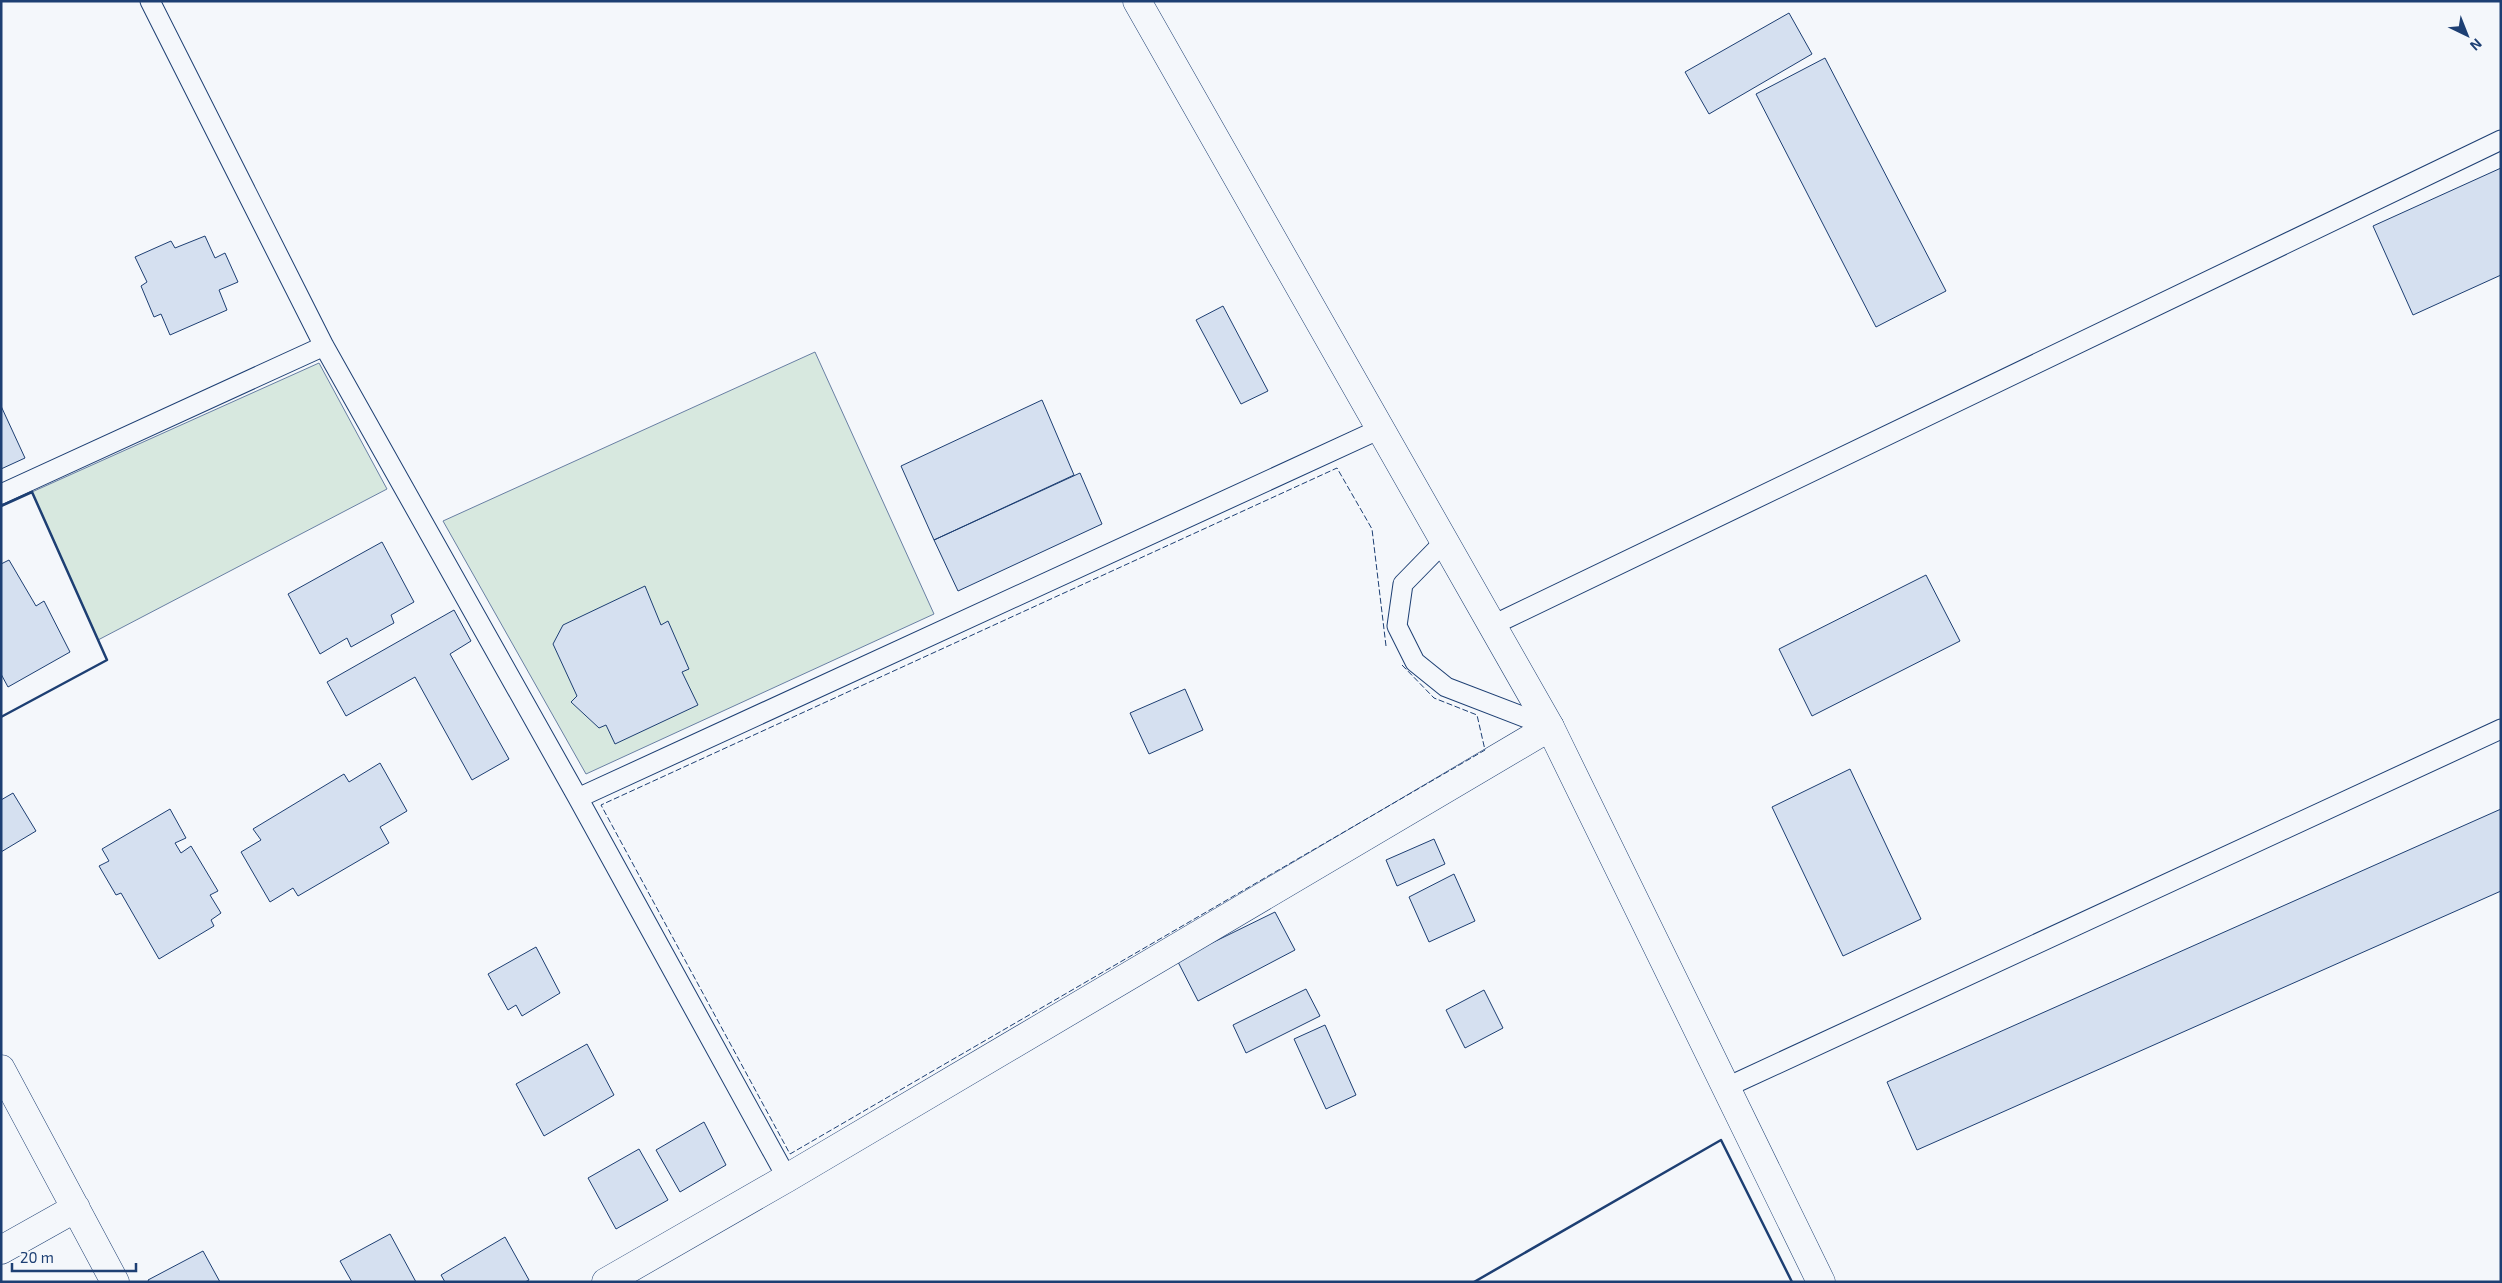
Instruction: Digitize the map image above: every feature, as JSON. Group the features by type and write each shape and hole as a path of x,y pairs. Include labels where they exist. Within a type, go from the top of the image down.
{"street":[{"path":"1138,1 1550,727 1821,1282"},
{"path":"606,1282 786,1178 1550,727"},
{"path":"1,1069 115,1282"},
{"path":"1,1250 76,1208"}],"lane":[{"path":"150,1 324,346 578,798 786,1178"},
{"path":"1492,625 2501,140"},
{"path":"1,494 324,346"},
{"path":"578,798 1380,429"},
{"path":"1444,542 1403,584 1397,626 1415,662 1446,687 1550,727"},
{"path":"1727,1087 2501,729"}],"shaded area":[{"path":"815,352 934,614 586,774 443,521"},
{"path":"319,363 387,489 98,640 32,492"}],"building":[{"path":"1789,13 1812,54 1709,114 1685,72"},
{"path":"1825,58 1946,291 1876,327 1756,94"},
{"path":"2501,168 2501,275 2413,315 2373,226"},
{"path":"205,236 215,258 225,253 238,282 219,290 227,310 170,335 161,314 154,317 141,286 147,282 135,257 171,241 175,248"},
{"path":"1223,306 1268,391 1241,404 1196,320"},
{"path":"1042,400 1074,475 934,540 901,466"},
{"path":"1,406 25,458 1,469"},
{"path":"1080,473 1102,524 958,591 934,540"},
{"path":"382,542 414,602 391,615 394,623 351,647 347,638 320,654 288,594"},
{"path":"9,560 36,606 44,601 70,652 8,687 1,674 1,564"},
{"path":"1926,575 1960,641 1812,716 1779,649"},
{"path":"645,586 661,625 668,621 689,669 682,672 698,705 615,744 606,725 599,728 571,702 577,696 553,644 563,625"},
{"path":"454,610 471,641 450,654 509,759 472,780 415,677 346,716 327,682"},
{"path":"1185,689 1203,730 1149,754 1130,713"},
{"path":"380,763 407,811 380,827 389,843 298,896 293,888 270,902 241,852 261,840 253,829 344,774 349,782"},
{"path":"1850,769 1921,919 1843,956 1772,807"},
{"path":"13,793 36,831 1,852 1,800"},
{"path":"170,809 186,838 175,843 181,853 191,846 218,891 210,895 221,913 211,920 214,926 159,959 121,893 116,895 99,866 109,861 102,849"},
{"path":"2501,809 2501,891 1917,1150 1887,1082"},
{"path":"1434,839 1445,864 1397,886 1386,860"},
{"path":"1454,874 1475,921 1429,942 1409,897"},
{"path":"1275,912 1295,950 1198,1001 1177,960"},
{"path":"536,947 560,993 522,1016 516,1005 508,1010 488,974"},
{"path":"1306,989 1320,1016 1246,1053 1233,1025"},
{"path":"1484,990 1503,1028 1465,1048 1446,1010"},
{"path":"1325,1025 1356,1095 1326,1109 1294,1039"},
{"path":"587,1044 614,1095 544,1136 516,1084"},
{"path":"704,1122 726,1165 680,1192 656,1150"},
{"path":"639,1149 668,1200 616,1229 588,1178"},
{"path":"390,1234 416,1282 352,1282 340,1261"},
{"path":"505,1237 529,1280 525,1282 445,1282 441,1275"},
{"path":"203,1251 220,1282 149,1282 148,1280"}],"fence":[{"path":"1386,646 1372,529 1337,468 601,805 790,1154 1485,750 1477,715 1434,698 1402,665"}],"wall":[{"path":"1,506 32,492 107,660 1,717"},
{"path":"1474,1282 1721,1140 1792,1282"}]}
